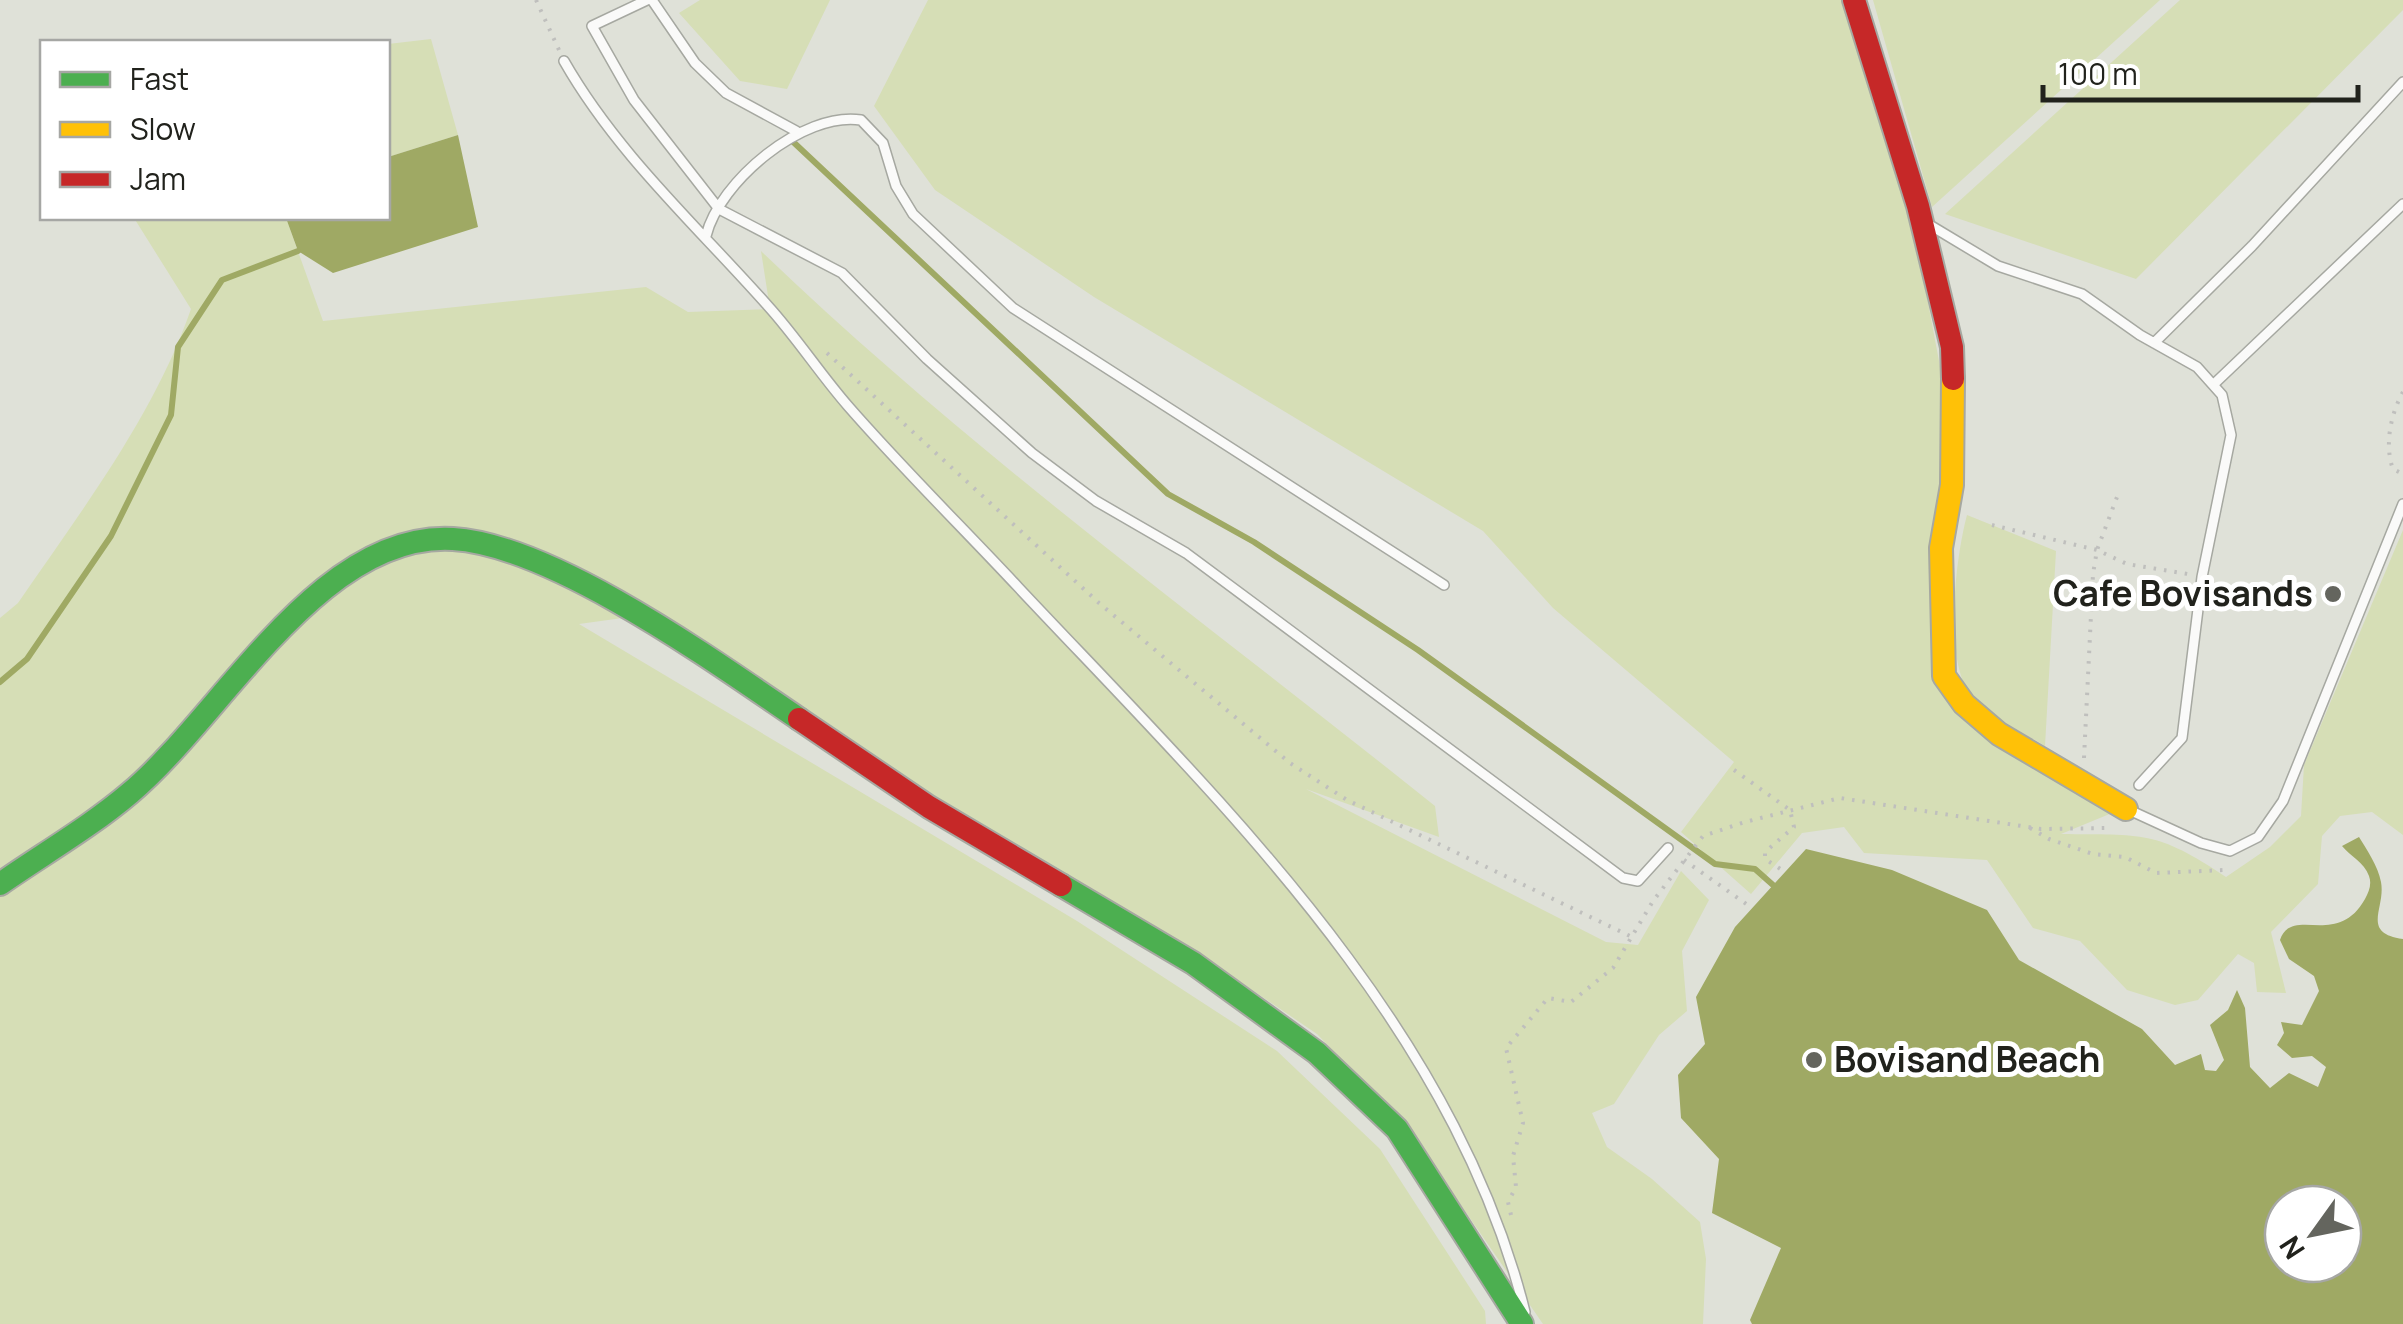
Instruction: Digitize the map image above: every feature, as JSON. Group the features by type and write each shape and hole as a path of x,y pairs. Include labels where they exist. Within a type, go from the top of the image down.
{"street":[{"path":"1854,0 1922,221 1952,347 1952,485 1941,548 1944,676 1964,704 1999,734 2120,818"},
{"path":"0,884 130,794 202,721 299,610 340,578 393,546 451,539 494,546 592,588 717,663 929,807 1193,963 1317,1053 1396,1129 1525,1324"}],"lane":[{"path":"618,0 625,11"},
{"path":"796,131 726,93 695,63 649,0 592,26 634,100 719,209 842,274 926,359 1032,453 1096,502 1186,553 1623,878 1638,881 1668,848"},
{"path":"564,61 620,144 706,236 848,405 1185,767 1298,897 1388,1014 1448,1110 1488,1196 1525,1324"},
{"path":"2154,343 2265,232 2403,82"},
{"path":"706,236 719,209 748,173 796,131 823,120 850,118 867,123 882,143 896,186 913,214 940,244 1013,308 1444,584"},
{"path":"2214,384 2403,204"},
{"path":"1922,221 1998,266 2082,294 2196,367 2214,384 2229,411 2231,435 2201,581 2182,738 2139,785"},
{"path":"2120,818 2230,851 2258,837 2283,801 2403,504"}],"path":[{"path":"536,0 564,61"},
{"path":"816,341 1099,604 1290,762 1348,800 1630,936"},
{"path":"2403,392 2393,410 2389,458 2393,469 2403,474"},
{"path":"2084,766 2097,550 2117,496"},
{"path":"1992,524 2097,550 2127,564 2178,569 2201,581"},
{"path":"1734,770 1790,810 1794,827 1765,852 1765,859 1785,872"},
{"path":"1508,1202 1516,1187 1513,1156 1523,1122 1506,1048 1548,998 1571,1002 1613,968 1630,936 1698,841 1790,810 1840,798 2026,825 2120,818"},
{"path":"2026,825 2048,839 2093,854 2124,857 2156,872 2226,870 2230,851"},
{"path":"1684,860 1752,908"}],"shaded area":[{"path":"700,0 830,0 787,89 740,81 679,13"},
{"path":"928,0 1843,0 1914,228 1942,377 1949,434 1939,685 2112,813 2061,834 2148,838 2182,851 2226,877 2270,847 2301,816 2304,765 2403,530 2403,835 2372,812 2340,816 2322,836 2318,884 2271,932 2286,993 2257,992 2254,963 2238,954 2198,1000 2175,1005 2127,990 2080,941 2033,928 1987,860 1864,853 1844,827 1802,833 1751,894 1681,832 1734,762 1553,608 1483,531 1094,297 935,190 874,106"},
{"path":"1873,0 2160,0 1932,207"},
{"path":"2180,0 2403,0 2403,10 2136,279 1945,214"},
{"path":"431,39 458,135 390,156 390,44"},
{"path":"458,135 478,227 333,273 298,251 287,220 390,220 390,156"},
{"path":"135,220 287,220 323,321 646,287 688,312 770,309 761,251 1007,467 1435,806 1439,837 1306,789 1606,942 1638,945 1681,871 1709,900 1682,951 1687,1011 1659,1035 1614,1104 1592,1113 1607,1147 1652,1179 1700,1222 1706,1259 1703,1324 1543,1324 1409,1130 1317,1034 1189,947 926,793 659,613 579,624 1077,921 1277,1051 1380,1149 1485,1311 1486,1324 0,1324 0,618 18,603 137,425 176,349 191,309"},
{"path":"1967,515 2056,551 2045,746 1988,712 1963,682 1957,661 1954,609"},
{"path":"2359,837 2381,882 2378,925 2390,936 2403,939 2403,1324 1752,1324 1750,1320 1781,1248 1712,1213 1719,1159 1681,1118 1678,1075 1705,1044 1696,997 1735,927 1806,849 1892,870 1987,910 2019,960 2142,1029 2175,1065 2201,1054 2205,1070 2216,1071 2224,1060 2210,1025 2228,1010 2237,990 2245,1008 2250,1067 2270,1088 2289,1073 2318,1087 2326,1067 2312,1056 2292,1058 2277,1045 2284,1033 2281,1022 2302,1025 2319,991 2314,976 2289,959 2280,940 2294,926 2329,925 2354,914 2370,888 2367,871 2342,846"}],"waterway":[{"path":"789,138 1168,494 1254,542 1418,650 1715,864 1755,869 1773,885"},
{"path":"0,682 27,659 111,536 171,415 178,347 222,280 298,251"}],"traffic: fast":[{"path":"0,884 130,793 316,596 359,564 404,544 453,539 493,546 537,562 632,610 799,719"},
{"path":"1061,885 1193,963 1317,1053 1397,1129 1522,1324"}],"traffic: slow":[{"path":"1953,379 1952,485 1941,548 1944,676 1964,704 1999,734 2126,809"}],"traffic: jam":[{"path":"1854,0 1918,206 1952,347 1953,379"},
{"path":"799,719 929,807 1061,885"}],"place":[{"name":"Cafe Bovisands","path":"2333,594"},
{"name":"Bovisand Beach","path":"1814,1060"}]}
